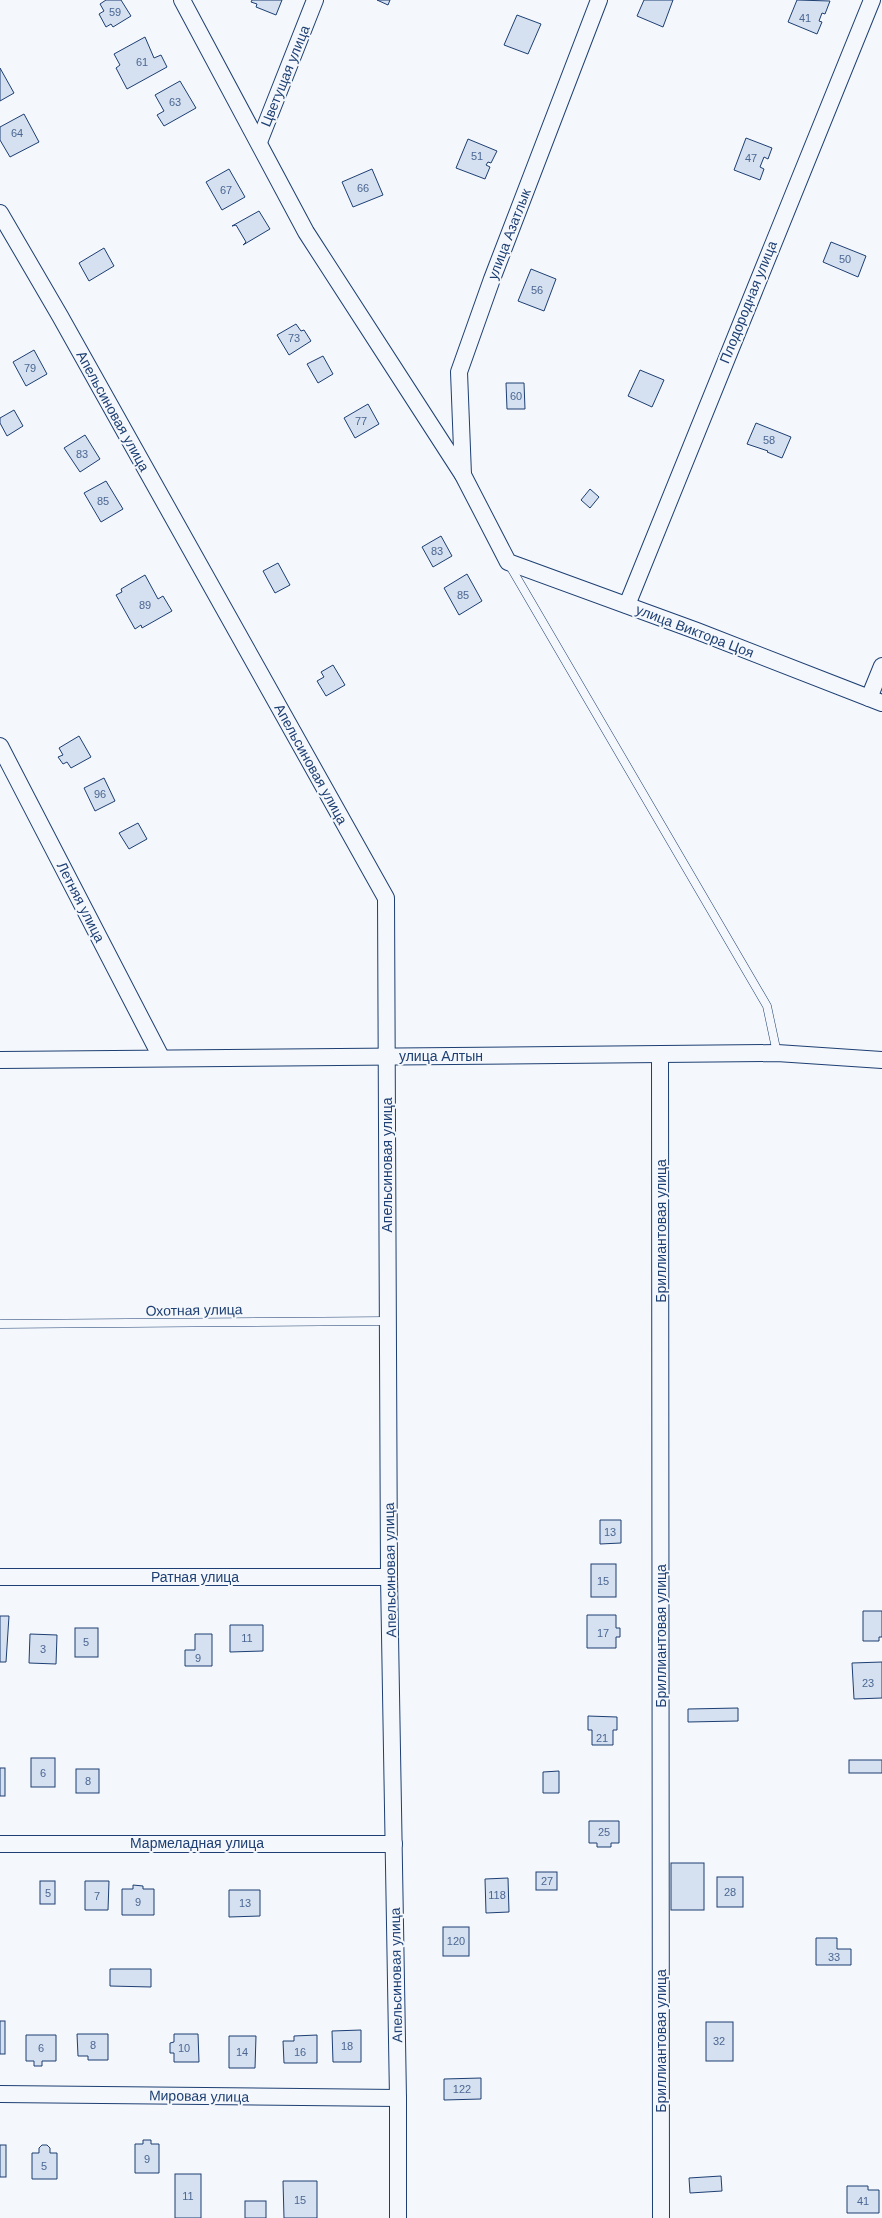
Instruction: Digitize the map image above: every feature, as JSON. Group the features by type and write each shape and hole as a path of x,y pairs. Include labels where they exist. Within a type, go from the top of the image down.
{"street":[{"path":"182,0 259,142"},
{"name":"Цветущая улица","path":"315,0 259,142 306,232 463,475 508,562"},
{"name":"улица Азатлык","path":"463,475 458,372 599,0"},
{"name":"Плодородная улица","path":"627,605 872,0"},
{"name":"Апельсиновая улица","path":"0,213 65,325 386,898 389,1577 398,2098 398,2218"},
{"name":"улица Виктора Цоя","path":"508,562 627,605 875,701"},
{"path":"875,701 882,666"},
{"name":"Летняя улица","path":"0,746 161,1057"},
{"name":"улица Алтын","path":"0,1060 161,1057 777,1053 882,1060"},
{"name":"Бриллиантовая улица","path":"660,1055 661,2218"},
{"name":"Ратная улица","path":"0,1577 389,1577"},
{"name":"Мармеладная улица","path":"0,1844 394,1844"},
{"name":"Мировая улица","path":"0,2094 398,2098"}],"lane":[{"path":"508,562 767,1006 777,1053"},
{"name":"Охотная улица","path":"0,1324 388,1321"}],"building":[{"path":"106,0 121,0 131,16 113,27 111,24 106,27 99,14 104,11 100,4"},
{"path":"252,0 282,0 276,15 256,7 257,4 251,2"},
{"path":"377,0 390,0 388,5"},
{"path":"644,0 673,0 663,27 637,16"},
{"path":"797,0 830,1 825,14 822,13 819,21 822,22 817,34 788,22"},
{"path":"517,15 541,24 528,54 504,45"},
{"path":"145,37 154,58 161,55 167,67 127,89 116,68 120,65 114,54"},
{"path":"0,68 14,93 0,101"},
{"path":"180,81 196,108 164,126 157,115 164,111 155,95"},
{"path":"24,114 39,142 10,157 0,140 0,127"},
{"path":"746,138 772,148 768,159 764,157 760,167 764,169 760,180 734,170"},
{"path":"468,139 497,151 491,163 488,162 486,165 490,167 485,179 456,168"},
{"path":"229,169 245,197 222,210 206,182"},
{"path":"372,169 383,195 353,207 342,182"},
{"path":"259,211 270,229 243,245 246,242 236,225 232,226"},
{"path":"831,242 866,256 858,277 823,262"},
{"path":"104,248 114,266 89,281 79,263"},
{"path":"531,269 556,279 544,311 518,301"},
{"path":"296,324 301,331 304,330 311,341 289,355 277,335"},
{"path":"34,350 47,374 26,386 13,362"},
{"path":"323,356 333,374 318,383 307,364"},
{"path":"640,370 664,380 652,407 628,396"},
{"path":"506,383 524,383 525,409 507,409"},
{"path":"368,404 379,424 355,438 344,418"},
{"path":"14,410 23,426 7,436 0,423 0,418"},
{"path":"756,423 791,437 782,458 747,444"},
{"path":"85,435 100,459 80,472 64,448"},
{"path":"106,481 123,509 101,522 84,493"},
{"path":"590,489 599,497 590,508 581,500"},
{"path":"441,536 452,556 433,567 422,547"},
{"path":"278,563 290,585 275,593 263,571"},
{"path":"467,574 482,601 459,615 444,588"},
{"path":"145,575 158,599 163,596 172,611 142,628 141,625 135,629 116,595 122,592 121,589"},
{"path":"333,665 345,685 326,696 317,681 324,677 321,672"},
{"path":"79,736 91,757 71,768 67,762 63,764 58,757 63,755 59,748"},
{"path":"104,778 115,801 95,811 84,788"},
{"path":"138,823 147,839 129,849 119,833"},
{"path":"600,1520 621,1520 621,1543 600,1544"},
{"path":"591,1564 616,1564 616,1597 591,1597"},
{"path":"863,1611 882,1611 882,1637 879,1637 879,1641 863,1641"},
{"path":"587,1615 616,1615 616,1628 620,1628 620,1637 616,1637 616,1648 587,1648"},
{"path":"0,1616 9,1616 6,1662 0,1662"},
{"path":"230,1625 263,1625 263,1651 230,1652"},
{"path":"75,1628 98,1628 98,1657 75,1657"},
{"path":"30,1634 57,1635 56,1664 29,1663"},
{"path":"195,1634 212,1634 212,1666 185,1666 185,1650 195,1650"},
{"path":"882,1662 882,1698 854,1699 852,1663"},
{"path":"738,1708 738,1721 688,1722 688,1709"},
{"path":"588,1716 617,1717 617,1730 613,1730 613,1745 592,1745 592,1730 588,1730"},
{"path":"31,1758 55,1758 55,1787 31,1787"},
{"path":"849,1760 882,1760 882,1773 849,1773"},
{"path":"0,1768 5,1768 5,1796 0,1796"},
{"path":"76,1769 99,1769 99,1793 76,1793"},
{"path":"559,1771 559,1793 543,1793 543,1772"},
{"path":"589,1821 619,1821 619,1843 611,1843 611,1847 597,1847 597,1843 589,1843"},
{"path":"671,1863 704,1863 704,1910 671,1910"},
{"path":"536,1872 557,1872 557,1890 536,1890"},
{"path":"717,1877 743,1877 743,1907 717,1907"},
{"path":"508,1878 509,1912 486,1913 485,1879"},
{"path":"40,1881 55,1881 55,1904 40,1904"},
{"path":"85,1881 109,1881 108,1910 85,1910"},
{"path":"133,1885 143,1886 143,1889 154,1889 154,1915 122,1915 122,1889 133,1889"},
{"path":"229,1890 260,1890 260,1916 229,1917"},
{"path":"443,1927 469,1927 469,1956 443,1956"},
{"path":"816,1938 837,1938 837,1949 851,1949 851,1965 816,1965"},
{"path":"110,1969 151,1969 151,1987 110,1986"},
{"path":"0,2021 5,2021 5,2054 0,2054"},
{"path":"706,2022 733,2022 733,2061 706,2061"},
{"path":"361,2030 361,2062 333,2062 332,2031"},
{"path":"77,2034 108,2034 108,2060 88,2060 88,2056 78,2056"},
{"path":"174,2034 198,2034 199,2062 174,2062 174,2053 170,2053 170,2043 174,2042"},
{"path":"26,2035 56,2035 56,2061 42,2061 42,2066 34,2066 34,2061 26,2061"},
{"path":"317,2035 317,2063 284,2063 283,2041 294,2041 294,2036"},
{"path":"229,2036 256,2036 255,2068 229,2068"},
{"path":"481,2078 481,2099 444,2100 444,2079"},
{"path":"143,2140 151,2140 151,2144 159,2144 159,2173 135,2173 135,2144 143,2144"},
{"path":"0,2145 6,2145 6,2177 0,2177"},
{"path":"42,2145 47,2145 50,2148 50,2153 57,2153 57,2179 32,2179 32,2153 39,2153 39,2148"},
{"path":"175,2174 201,2174 201,2218 175,2218"},
{"path":"721,2176 722,2191 690,2193 689,2178"},
{"path":"283,2181 317,2181 317,2218 284,2218"},
{"path":"847,2186 868,2186 868,2190 879,2190 879,2213 847,2213"},
{"path":"245,2201 266,2201 266,2218 245,2218"}]}
